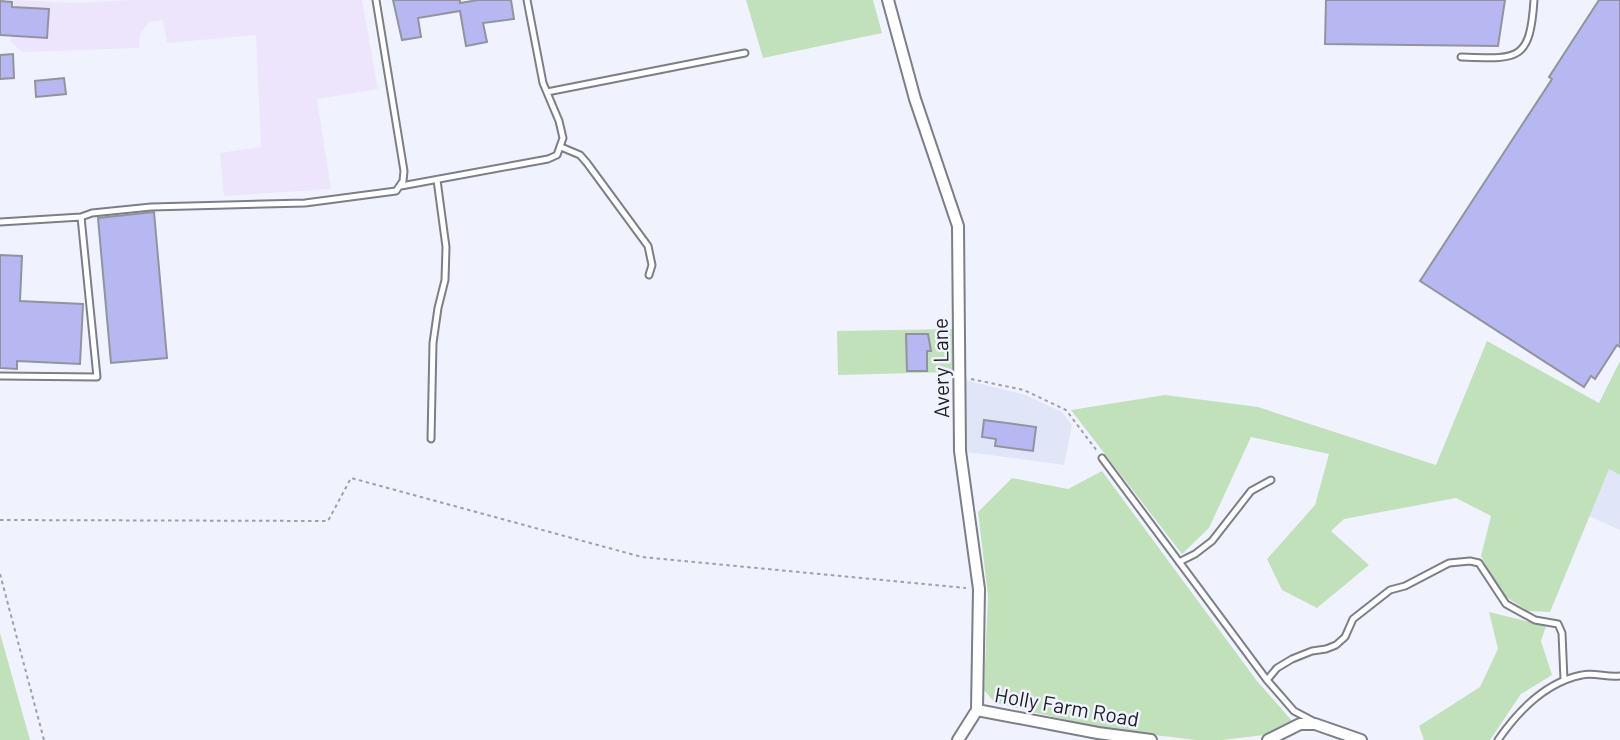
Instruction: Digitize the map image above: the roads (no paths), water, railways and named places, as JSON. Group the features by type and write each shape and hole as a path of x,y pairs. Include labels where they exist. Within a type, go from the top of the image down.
{"street":[{"name":"Avery Lane","path":"888,0 915,99 958,226 960,451 979,589 977,710"},
{"path":"958,740 977,710"},
{"name":"Holly Farm Road","path":"977,710 1098,733 1151,740"},
{"path":"1268,740 1300,724 1323,727 1344,737 1361,740"}],"lane":[{"path":"0,222 80,217 92,213 151,207 305,202 396,191 401,186 404,171 376,0"},
{"path":"401,186 548,159 557,155 563,138 547,92 527,0"},
{"path":"1461,57 1503,58 1523,49 1532,28 1534,0"},
{"path":"547,92 745,53"},
{"path":"561,147 580,155 648,246 652,265 649,275"},
{"path":"431,439 433,343 446,269 446,247 437,180"},
{"path":"0,376 97,377 80,217"},
{"path":"1102,458 1267,680 1294,711 1323,727"},
{"path":"1179,562 1212,541 1251,491 1271,480"},
{"path":"1267,680 1277,668 1292,659 1312,650 1336,645 1345,638 1353,619 1390,590 1405,586 1449,563 1470,561 1479,564 1506,604 1535,620 1558,624 1562,633 1564,680"},
{"path":"1498,740 1531,702 1564,680 1585,674 1620,676"}]}
